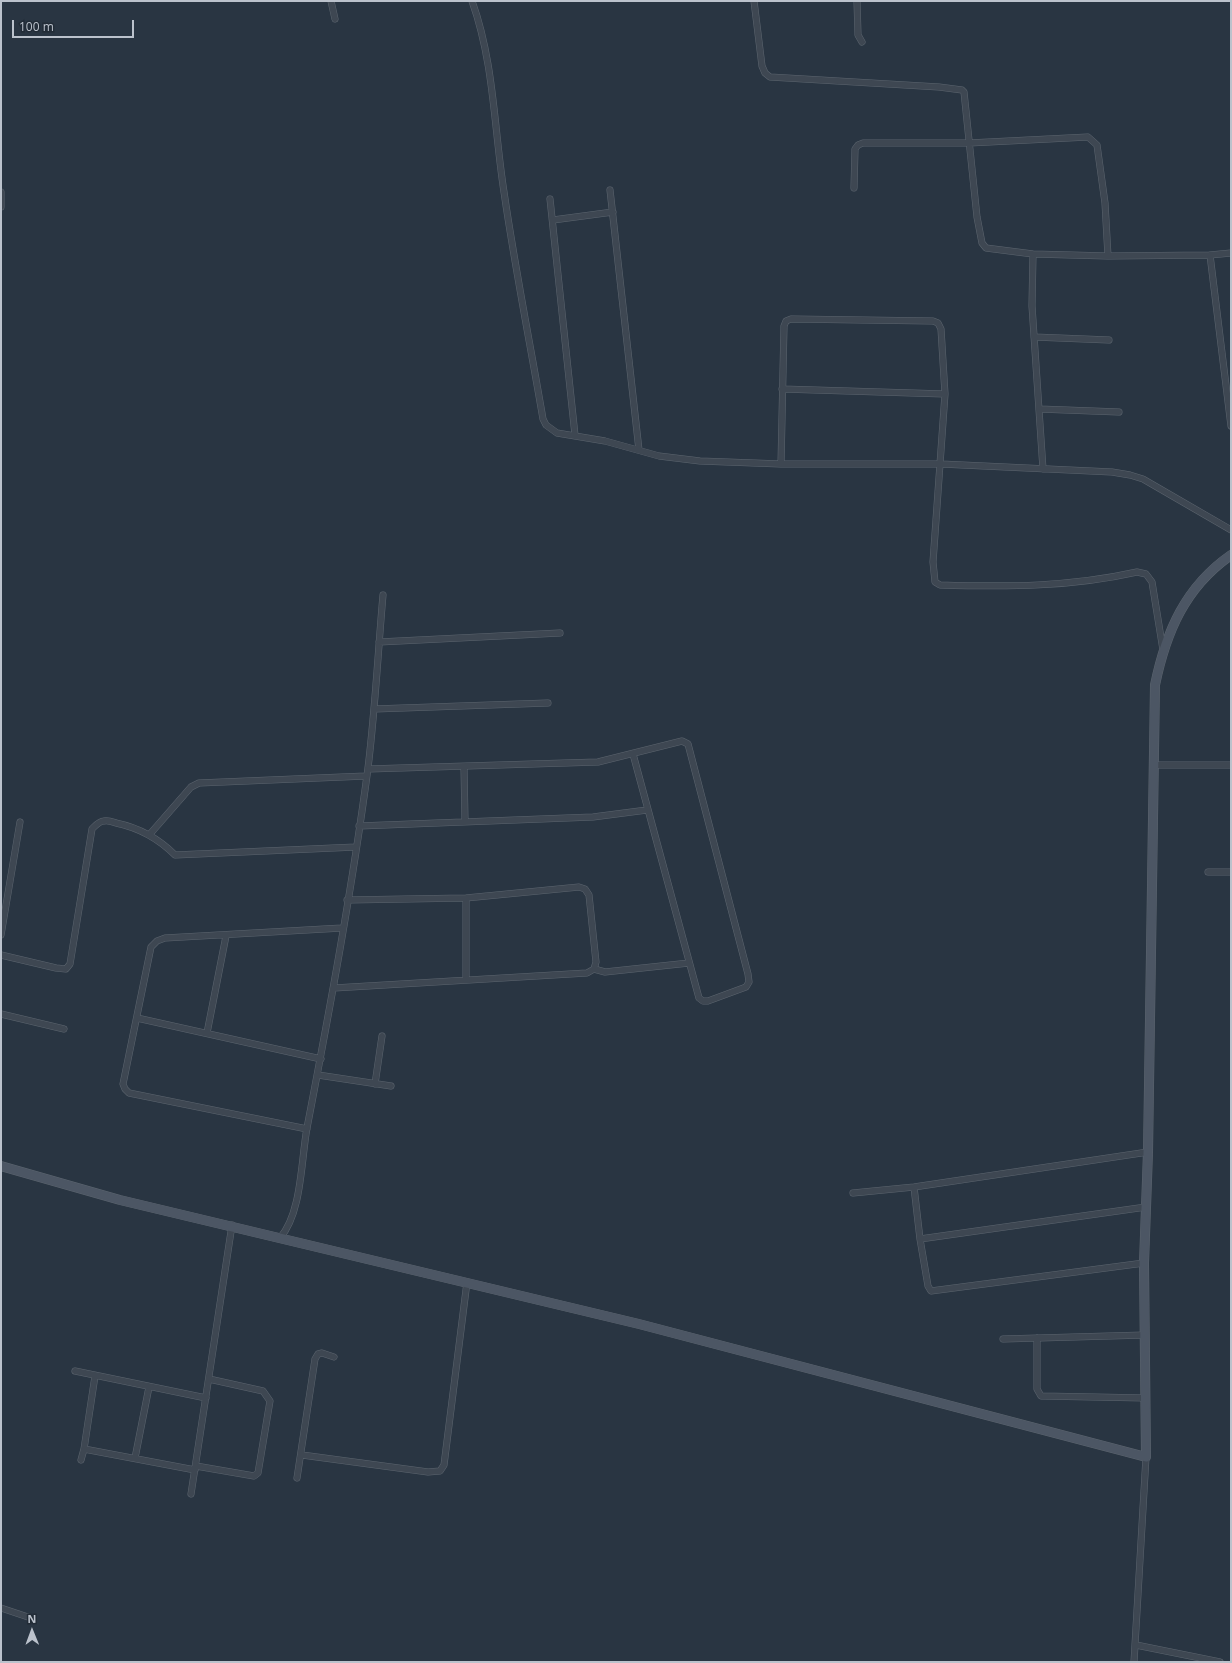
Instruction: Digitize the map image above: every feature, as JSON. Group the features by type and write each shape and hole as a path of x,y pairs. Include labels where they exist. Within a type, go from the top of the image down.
{"street":[{"path":"331,1 335,19"},
{"path":"472,1 482,32 497,129 504,191 543,419 546,425 557,433 575,435 678,459 781,464 941,464 1130,475 1143,479 1231,530"},
{"path":"754,1 762,66 765,73 770,77 938,87 962,90 964,95 977,217 982,243 986,248 992,250 1034,254 1108,256 1210,255 1231,253"},
{"path":"858,1 858,35 862,42"},
{"path":"854,188 855,148 863,143 969,143 1088,137 1097,145 1105,202 1108,256"},
{"path":"610,190 639,450"},
{"path":"1,192 1,207"},
{"path":"550,199 575,435"},
{"path":"553,220 613,212"},
{"path":"1034,254 1032,306 1043,469"},
{"path":"1210,255 1231,426"},
{"path":"781,464 784,326 786,321 791,319 934,321 938,323 941,329 945,394 933,562 933,571 937,584 1030,586 1069,583 1137,572 1146,574 1152,582 1163,650"},
{"path":"1034,337 1109,340"},
{"path":"782,389 945,394"},
{"path":"1039,409 1119,412"},
{"path":"1134,1662 1146,1457 1144,1263 1148,1152 1155,685 1163,650 1174,623 1187,598 1201,580 1231,555"},
{"path":"280,1238 291,1222 295,1208 307,1129 334,988 342,928 368,769 383,595"},
{"path":"379,642 560,633"},
{"path":"374,709 548,703"},
{"path":"368,769 575,764 598,762 682,741 688,744 748,974 748,984 746,986 708,1001 703,1001 699,998 646,810 633,754"},
{"path":"1153,765 1231,765"},
{"path":"464,767 465,822"},
{"path":"150,834 191,787 199,783 366,776"},
{"path":"359,826 593,817 646,810"},
{"path":"1,955 66,969 70,964 92,829 98,823 104,821 130,826 150,834 175,855 356,847"},
{"path":"1,935 20,822"},
{"path":"1208,872 1231,872"},
{"path":"334,988 587,973 594,969 596,962 589,895 585,889 579,887 466,898 347,900"},
{"path":"466,898 466,979"},
{"path":"307,1129 129,1093 123,1084 151,947 157,941 165,938 226,936 342,928"},
{"path":"207,1033 226,936"},
{"path":"594,969 605,972 689,963"},
{"path":"1,1014 64,1029"},
{"path":"137,1018 321,1059"},
{"path":"375,1084 382,1036"},
{"path":"318,1075 391,1086"},
{"path":"853,1193 914,1186 1148,1152"},
{"path":"1,1166 120,1200 232,1225 280,1238 639,1324 1146,1457"},
{"path":"914,1186 920,1239 928,1286 933,1292 1144,1263"},
{"path":"920,1239 1146,1207"},
{"path":"191,1494 232,1225"},
{"path":"302,1454 428,1472 440,1471 444,1465 467,1282"},
{"path":"1003,1339 1145,1335"},
{"path":"1037,1338 1037,1389 1041,1396 1146,1398"},
{"path":"297,1478 302,1454 315,1359 318,1354 334,1357"},
{"path":"74,1371 206,1398"},
{"path":"81,1460 95,1376"},
{"path":"84,1449 254,1476 258,1473 270,1401 263,1391 209,1379"},
{"path":"135,1458 149,1387"},
{"path":"1,1608 28,1617"},
{"path":"1136,1644 1220,1662"}]}
